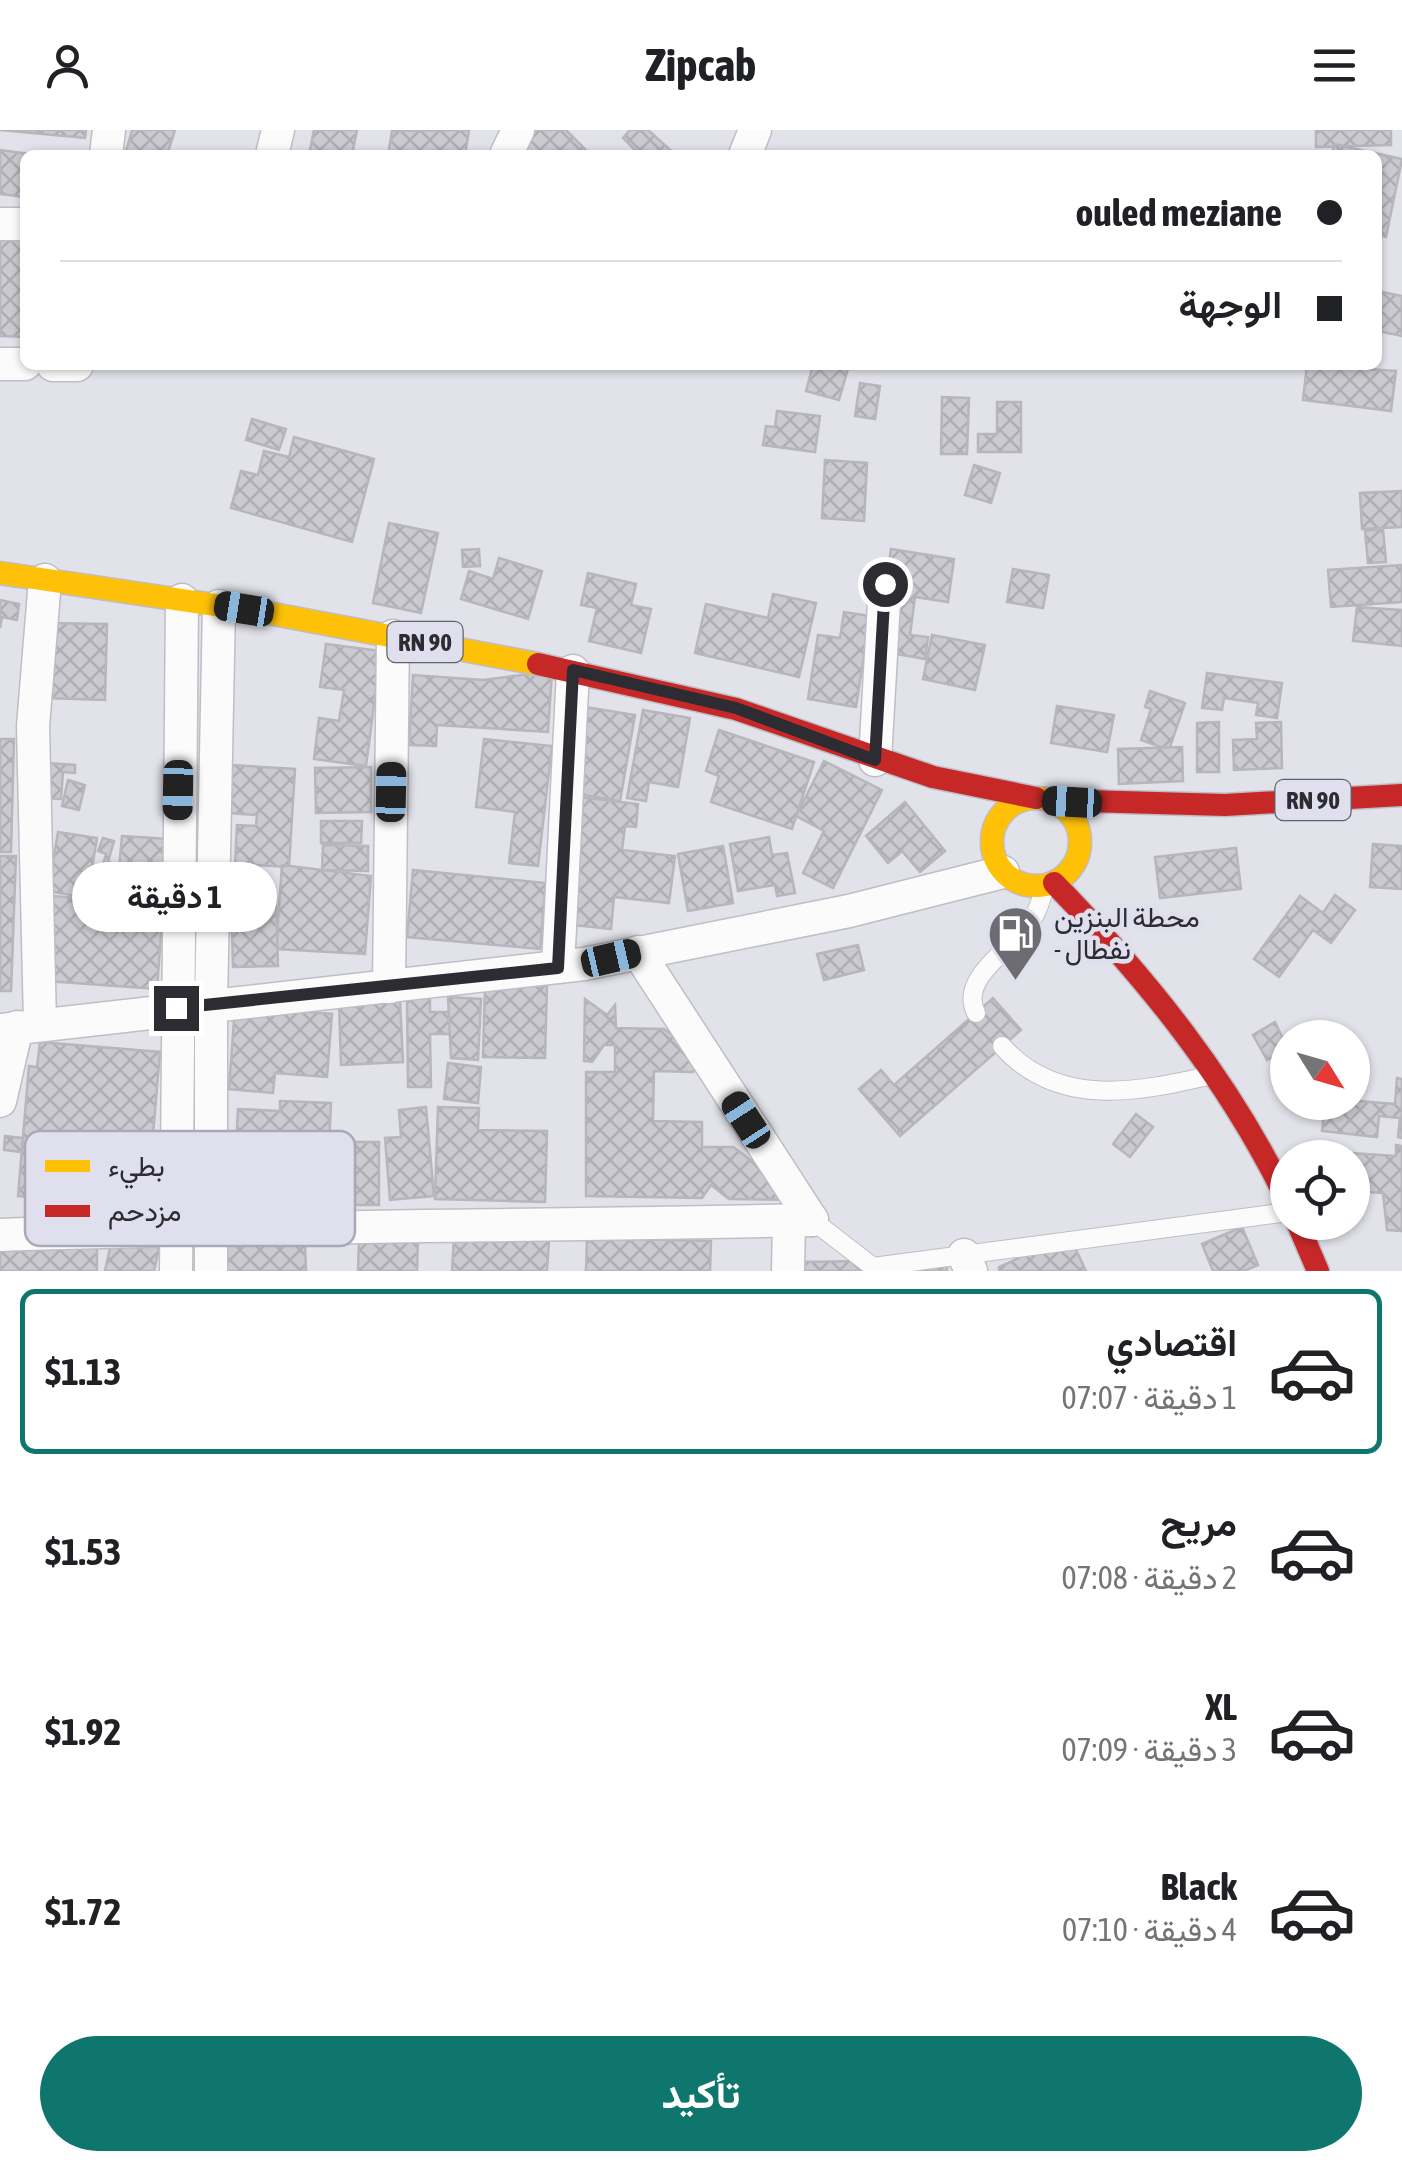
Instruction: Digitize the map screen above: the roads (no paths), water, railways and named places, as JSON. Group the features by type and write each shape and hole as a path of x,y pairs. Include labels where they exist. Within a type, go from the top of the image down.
{"main road":[{"name":"RN 90","path":"0,573 219,606 573,670 736,708 875,760 933,777 1043,799 1224,805 1402,795"},
{"name":"RN 90","path":"841,748 924,800"},
{"path":"999,865 992,835 1003,813 1043,799 1074,819 1080,848 1075,862"},
{"name":"RN 90","path":"1159,828 1224,805"},
{"path":"967,834 999,865 1030,886 1050,884 1075,862 1110,848"},
{"path":"1050,884 1163,998 1220,1073 1270,1162"},
{"path":"1304,1240 1318,1271"}],"street":[{"path":"0,1101 19,1027 33,726 45,580"},
{"path":"875,760 885,584"},
{"path":"176,1131 182,600"},
{"path":"211,1131 219,606"},
{"path":"388,987 393,636"},
{"path":"558,968 573,670"},
{"path":"19,1027 558,968 849,910 999,865"},
{"path":"638,952 800,1220 788,1271"},
{"path":"355,1226 530,1227 800,1220"},
{"path":"0,1235 25,1234"}],"lane":[{"path":"976,1013 972,1004 975,986 1032,920 1050,884"},
{"path":"1002,1046 1034,1074 1078,1090 1120,1092 1220,1073"},
{"path":"800,1220 872,1267 968,1263 1270,1215"}],"place":[{"name":"محطة البنزين - نفطال","path":"1015,982"}]}
